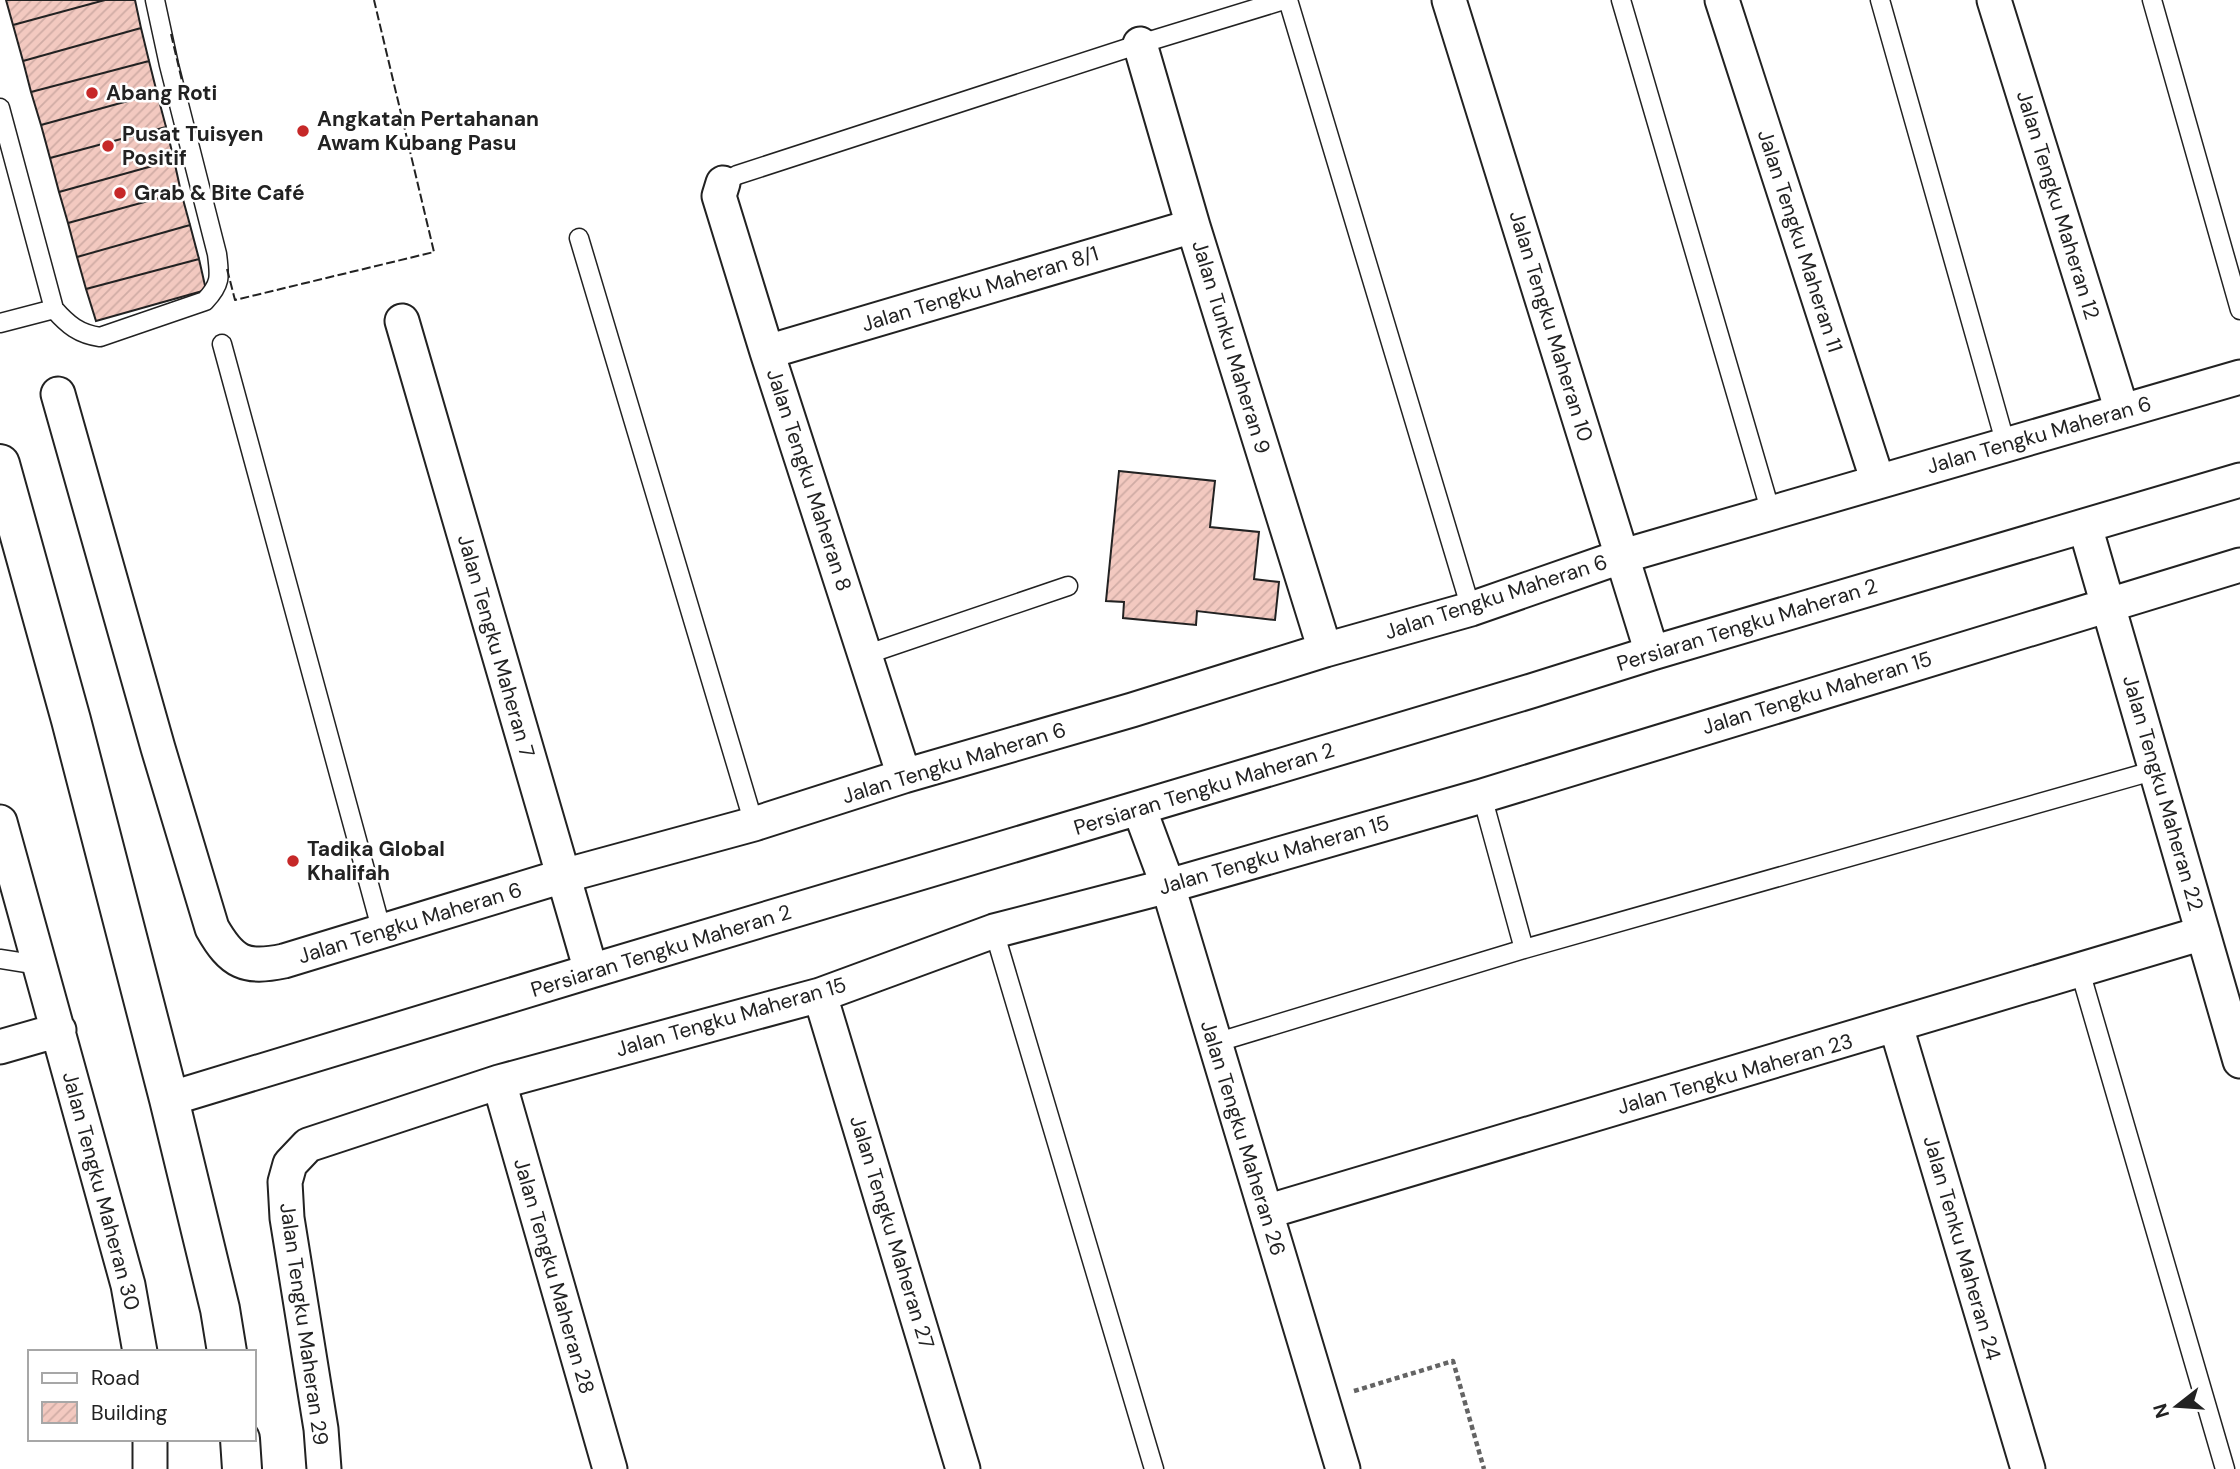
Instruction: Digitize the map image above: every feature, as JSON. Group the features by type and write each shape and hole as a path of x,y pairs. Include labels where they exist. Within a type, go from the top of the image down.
{"street":[{"name":"Jalan Tengku Maheran 10","path":"1449,0 1652,653"},
{"name":"Jalan Tengku Maheran 11","path":"1722,0 1878,482"},
{"name":"Jalan Tengku Maheran 12","path":"1994,0 2122,411"},
{"name":"Jalan Tunku Maheran 9","path":"1139,44 1325,650"},
{"name":"Jalan Tengku Maheran 8","path":"723,183 719,196 904,776"},
{"name":"Jalan Tengku Maheran 8/1","path":"767,352 1193,226"},
{"name":"Jalan Tengku Maheran 7","path":"402,321 591,971"},
{"name":"Jalan Tengku Maheran 6","path":"58,394 212,928 224,948 240,961 261,966 563,876 754,824 904,776 1471,609 1623,556 2240,377"},
{"path":"0,464 71,720 169,1099 220,1308 227,1350"},
{"name":"Persiaran Tengku Maheran 2","path":"169,1099 1652,653 2240,480"},
{"name":"Jalan Tengku Maheran 22","path":"2085,526 2240,1061"},
{"name":"Jalan Tengku Maheran 15","path":"308,1145 499,1082 820,995 994,931 1168,886 1482,796 2240,565"},
{"name":"Jalan Tengku Maheran 26","path":"1139,808 1168,886 1343,1469"},
{"name":"Jalan Tengku Maheran 30","path":"0,822 128,1285 140,1350"},
{"name":"Jalan Tengku Maheran 23","path":"1266,1212 2203,933"},
{"name":"Jalan Tengku Maheran 27","path":"820,995 963,1469"},
{"name":"Jalan Tenku Maheran 24","path":"1896,1026 2028,1469"},
{"path":"0,1047 59,1030"},
{"name":"Jalan Tengku Maheran 28","path":"499,1082 610,1469"},
{"name":"Jalan Tengku Maheran 29","path":"308,1145 290,1164 285,1182 287,1218 321,1429 324,1469"},
{"path":"150,1441 150,1469"},
{"path":"240,1441 242,1469"}],"lane":[{"path":"0,108 54,309 70,327 87,335 100,337 205,301 217,288 220,272 218,254 155,0"},
{"path":"723,183 737,174 1139,44 1286,0 1471,609"},
{"path":"1621,0 1771,513"},
{"path":"1880,0 2006,445"},
{"path":"2152,0 2240,310"},
{"path":"579,238 754,824"},
{"path":"0,323 54,309"},
{"path":"222,344 382,932"},
{"path":"865,655 1068,586"},
{"path":"1215,1043 1524,949 2156,771"},
{"path":"1482,796 1524,949"},
{"path":"994,931 1154,1469"},
{"path":"0,959 39,965"},
{"path":"2080,971 2225,1469"}],"path":[{"path":"1322,1401 1453,1360 1484,1469"}],"building":[{"path":"6,0 105,0 13,25"},
{"path":"105,0 135,0 141,28 23,61 13,25"},
{"path":"141,28 149,61 31,92 23,61"},
{"path":"149,61 157,93 41,125 31,92"},
{"path":"157,93 166,127 50,158 41,125"},
{"path":"166,127 174,160 59,192 50,158"},
{"path":"174,160 181,192 68,223 59,192"},
{"path":"181,192 190,225 77,257 68,223"},
{"path":"190,225 199,259 86,289 77,257"},
{"path":"199,259 206,290 96,321 86,289"},
{"path":"1119,471 1215,481 1210,527 1259,532 1254,579 1279,582 1275,620 1197,611 1196,625 1123,618 1124,602 1106,601"}],"fence":[{"path":"227,269 235,300 434,252 374,0"},
{"path":"171,34 186,98"}],"place":[{"name":"Abang Roti","path":"92,93"},
{"name":"Angkatan Pertahanan Awam Kubang Pasu","path":"303,131"},
{"name":"Pusat Tuisyen Positif","path":"108,146"},
{"name":"Grab & Bite Café","path":"120,193"},
{"name":"Tadika Global Khalifah","path":"293,861"}]}
